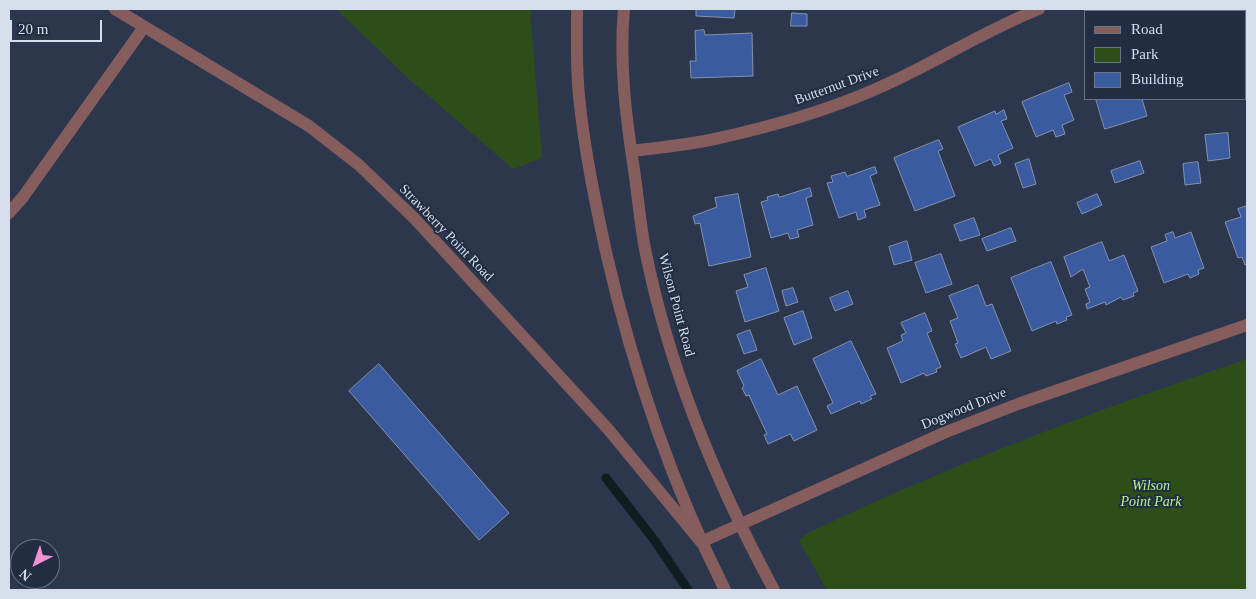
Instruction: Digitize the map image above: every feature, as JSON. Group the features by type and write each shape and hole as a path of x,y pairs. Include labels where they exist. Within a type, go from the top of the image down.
{"street":[{"name":"Strawberry Point Road","path":"115,9 309,126 359,165 421,226 608,429 701,542"},
{"path":"577,9 579,96 590,174 613,284 629,346 652,419 701,542 725,590"},
{"name":"Wilson Point Road","path":"624,9 622,47 625,109 645,248 659,310 700,436 738,524 774,590"},
{"name":"Butternut Drive","path":"631,151 709,140 811,113 875,89 951,53 1012,14 1039,9"},
{"path":"9,213 23,197 144,27"},
{"name":"Dogwood Drive","path":"701,542 946,432 1018,404 1247,325"}],"green space":[{"path":"336,9 530,9 542,158 513,169 409,79"},
{"name":"Wilson Point Park","path":"1247,359 1247,590 827,590 799,541 806,534 969,462 1135,398"}],"building":[{"path":"693,9 735,9 734,18 696,16 696,10"},
{"path":"792,13 807,14 807,26 791,26"},
{"path":"704,30 705,35 752,33 753,76 691,78 690,61 696,61 695,31"},
{"path":"1246,36 1247,36 1246,82"},
{"path":"1069,83 1072,92 1064,95 1074,120 1062,125 1065,134 1056,137 1053,130 1036,137 1022,102"},
{"path":"1096,100 1142,100 1147,116 1105,129"},
{"path":"1004,110 1007,119 1001,121 1013,148 998,155 1001,163 994,166 991,159 975,166 958,127 995,111 996,114"},
{"path":"1228,133 1230,158 1208,161 1205,135"},
{"path":"939,140 943,149 938,151 955,196 915,211 894,158"},
{"path":"1029,159 1036,184 1023,188 1015,164"},
{"path":"1140,161 1144,173 1115,183 1111,171"},
{"path":"1198,162 1201,183 1185,185 1183,164"},
{"path":"875,167 877,173 870,176 880,205 864,210 866,217 858,220 856,212 839,218 827,183 833,182 831,176 845,172 847,176"},
{"path":"810,188 812,196 806,198 813,225 797,230 799,237 790,239 788,233 771,238 761,202 768,200 767,197 778,194 779,197"},
{"path":"738,194 751,257 709,266 700,223 695,224 693,216 717,207 715,198"},
{"path":"1097,194 1102,205 1082,214 1077,203"},
{"path":"1247,206 1247,264 1245,265 1242,257 1238,258 1225,222 1241,217 1238,209"},
{"path":"974,218 980,235 960,241 954,225"},
{"path":"1011,228 1016,241 987,251 982,239"},
{"path":"1173,232 1175,238 1191,232 1204,268 1198,270 1199,274 1190,278 1188,274 1164,283 1151,247 1167,241 1165,235"},
{"path":"907,241 912,260 894,265 889,247"},
{"path":"1102,242 1109,261 1124,255 1138,291 1133,293 1134,296 1123,300 1121,297 1106,305 1105,302 1087,309 1086,304 1090,302 1085,289 1090,287 1083,269 1071,277 1064,257"},
{"path":"941,254 952,284 926,293 915,263"},
{"path":"1051,262 1072,315 1066,317 1067,320 1057,324 1056,321 1032,331 1011,278"},
{"path":"766,268 779,311 745,322 736,291 748,287 744,275"},
{"path":"978,285 986,306 992,304 1011,351 991,359 986,347 961,358 955,344 958,343 950,321 958,318 949,296"},
{"path":"793,288 798,302 786,306 782,291"},
{"path":"848,291 853,304 835,311 830,298"},
{"path":"803,311 812,338 794,345 784,318"},
{"path":"925,313 932,331 927,333 941,367 936,369 937,372 926,376 924,373 901,383 887,348 903,341 901,335 906,333 901,323"},
{"path":"750,330 757,350 744,354 737,335"},
{"path":"851,341 876,394 870,396 872,399 861,404 860,401 831,414 827,406 833,403 813,359"},
{"path":"761,359 778,395 797,386 817,430 794,441 790,434 768,444 764,435 767,434 749,395 746,396 742,388 744,386 737,371"},
{"path":"379,364 509,513 479,540 349,391"}],"waterway":[{"path":"606,478 655,541 688,590"}]}
